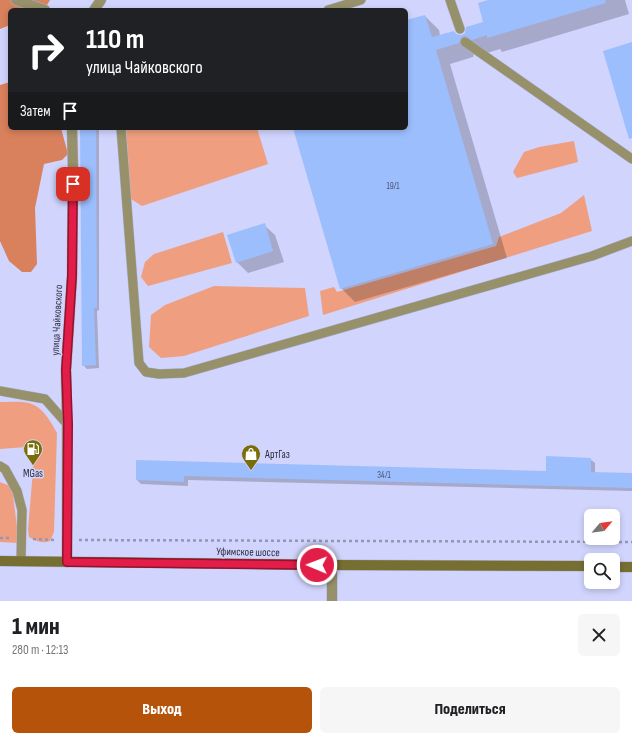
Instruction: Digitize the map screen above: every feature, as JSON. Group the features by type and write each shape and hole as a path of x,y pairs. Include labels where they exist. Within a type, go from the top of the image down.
{"main road":[{"name":"Уфимское шоссе","path":"0,561 584,566"},
{"path":"620,566 632,567"}],"street":[{"path":"16,0 39,8"},
{"name":"улица Чайковского","path":"67,562 68,424 66,370 72,276 72,130"},
{"path":"332,565 332,601"}],"lane":[{"path":"335,8 361,0"},
{"path":"450,0 460,29"},
{"path":"465,42 632,159"},
{"path":"121,130 139,363 146,372 159,374 184,373 592,256 632,241"},
{"path":"0,391 45,399 68,424"},
{"path":"0,466 5,469 17,491 22,510 21,561"}],"path":[{"path":"0,538 67,540 632,542"}],"shaded area":[{"path":"0,0 50,0 45,8 8,8 8,26 0,29"},
{"path":"8,83 8,130 62,130 68,154 62,160 44,164 35,208 37,264 31,272 22,272 9,261 0,241 0,85"},
{"path":"126,130 258,130 268,164 142,206 131,199"},
{"path":"574,141 578,162 517,178 513,172 524,152 539,147"},
{"path":"584,195 592,231 323,315 320,291 334,287 337,292 496,246 499,237 561,213"},
{"path":"223,232 232,263 148,286 141,277 145,262 154,254"},
{"path":"214,286 305,288 309,316 184,356 161,358 149,347 151,315 165,305"},
{"path":"0,402 23,402 34,405 46,415 57,433 54,532 50,541 39,542 29,537 28,530 34,458 31,450 26,447 0,449"},
{"path":"0,482 10,486 13,495 19,543 0,542"}],"building":[{"path":"488,0 605,0 606,3 487,38 487,35 472,40 466,36 463,36 459,43 436,50 493,244 340,289 294,130 408,130 408,19 425,15 432,37 454,31 456,34 462,35 465,33 466,27 483,22 478,3"},
{"path":"632,42 632,138 629,139 603,51"},
{"path":"80,130 96,130 97,308 94,308 96,365 82,366"},
{"path":"265,223 273,251 236,263 227,235"},
{"path":"546,456 591,458 591,472 632,473 632,488 184,476 184,482 136,480 136,460 546,471"}],"place":[{"name":"MGas","path":"33,466"},
{"name":"АртГаз","path":"251,471"}],"route":[{"path":"73,184 72,276 66,370 68,424 67,562 317,565"}]}
